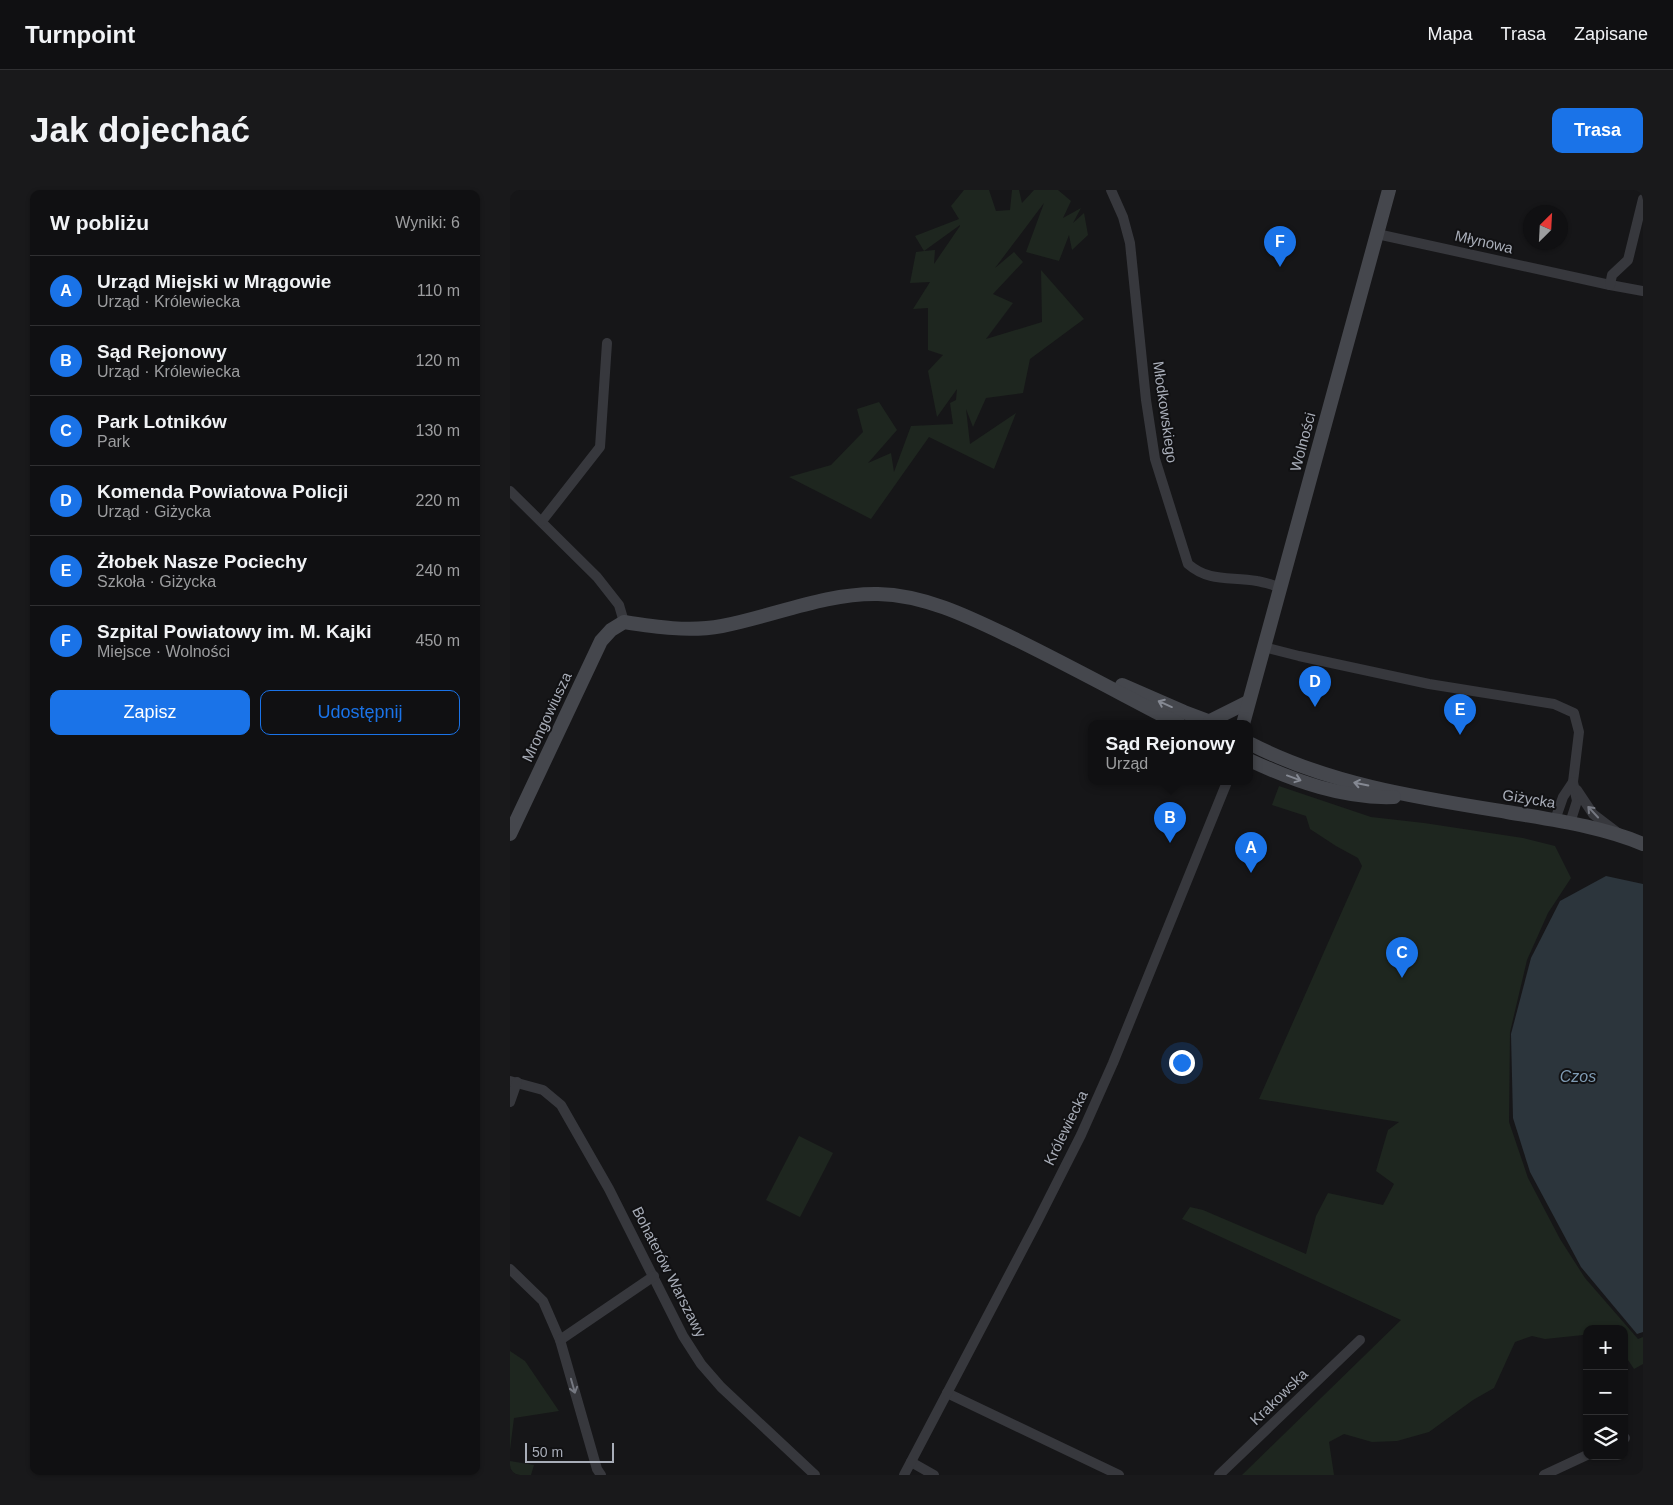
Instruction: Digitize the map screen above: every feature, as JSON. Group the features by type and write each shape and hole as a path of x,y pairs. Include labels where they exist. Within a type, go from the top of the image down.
{"street":[{"name":"Wolności","path":"1245,720 1248,702 1388,190"},
{"name":"Młodkowskiego","path":"1115,192 1130,243 1146,400 1155,460 1188,564 1197,572 1218,578 1256,581 1280,587"},
{"path":"1610,285 1612,275 1628,260 1643,199"},
{"name":"Młynowa","path":"1377,234 1643,291"},
{"path":"542,521 600,447 607,343"},
{"path":"510,490 592,572 609,594 612,608 624,622 690,629 720,626 830,599 878,594 922,600 956,612 1063,663 1170,720"},
{"name":"Mrongowiusza","path":"510,834 601,641 611,630 624,622"},
{"path":"1264,647 1429,684 1554,704 1574,713 1579,732 1573,782 1577,801 1570,823"},
{"path":"1063,663 1123,685 1205,720"},
{"path":"1218,720 1248,702"},
{"name":"Giżycka","path":"1253,755 1323,788 1376,797 1408,796 1555,820 1622,835 1643,844"},
{"path":"1555,820 1563,797 1573,782"},
{"path":"1573,782 1593,814 1622,835"},
{"name":"Królewiecka","path":"904,1475 1081,1135 1113,1063 1226,785"},
{"path":"510,1102 513,1082"},
{"name":"Bohaterów Warszawy","path":"513,1082 543,1090 561,1105 609,1189 683,1336 701,1364 728,1394 815,1475"},
{"path":"510,1269 543,1301 560,1340 597,1469 601,1475"},
{"path":"560,1340 654,1276"},
{"name":"Krakowska","path":"1219,1475 1360,1340"},
{"path":"947,1393 1119,1475"},
{"path":"1544,1475 1583,1457"},
{"path":"911,1462 934,1475"}],"shaded area":[{"path":"964,190 989,190 996,211 1010,210 1012,190 1019,190 1022,203 1034,190 1058,190 1071,201 1063,218 1081,208 1073,223 1084,213 1088,235 1072,250 1069,235 1059,261 1026,252 1044,203 995,268 1014,252 1023,262 993,294 1013,303 986,339 1042,322 1041,270 1084,319 1030,359 1023,393 986,398 973,427 966,409 970,444 1016,413 994,469 929,437 871,519 789,477 831,465 863,432 857,409 879,402 897,430 868,463 891,453 894,472 911,426 953,424 950,403 956,400 957,389 937,417 928,371 943,355 928,350 928,308 913,309 930,282 910,283 916,252 924,251 915,236 959,219 951,206","holes":["960,226 934,264 935,250 924,251"]},
{"path":"1279,786 1371,817 1523,838 1555,846 1571,878 1548,913 1527,960 1510,1032 1509,1122 1528,1178 1560,1239 1585,1278 1626,1325 1583,1325 1583,1335 1545,1339 1532,1336 1515,1342 1494,1388 1473,1400 1429,1432 1397,1441 1372,1442 1344,1434 1329,1442 1334,1475 1242,1475 1401,1320 1182,1219 1190,1207 1203,1210 1306,1254 1316,1216 1328,1193 1383,1205 1394,1184 1376,1171 1388,1130 1399,1122 1259,1099 1362,866 1358,858 1310,829 1306,816 1272,805"},
{"path":"799,1136 833,1153 800,1217 766,1200"},
{"path":"1628,1327 1638,1339 1643,1337 1643,1364 1634,1369 1628,1360"},
{"path":"510,1351 525,1361 559,1411 514,1418 510,1450"},
{"path":"510,1461 534,1465 531,1475 510,1475"}],"water":[{"name":"Czos","path":"1606,876 1643,884 1643,1332 1637,1334 1581,1267 1530,1172 1513,1118 1511,1034 1531,958 1560,901"}],"place":[{"name":"Szpital Powiatowy im. M. Kajki","path":"1280,267"},
{"name":"Komenda Powiatowa Policji","path":"1315,707"},
{"name":"Żłobek Nasze Pociechy","path":"1460,735"},
{"name":"Sąd Rejonowy","path":"1170,843"},
{"name":"Urząd Miejski w Mrągowie","path":"1251,873"},
{"name":"Park Lotników","path":"1402,978"}]}
